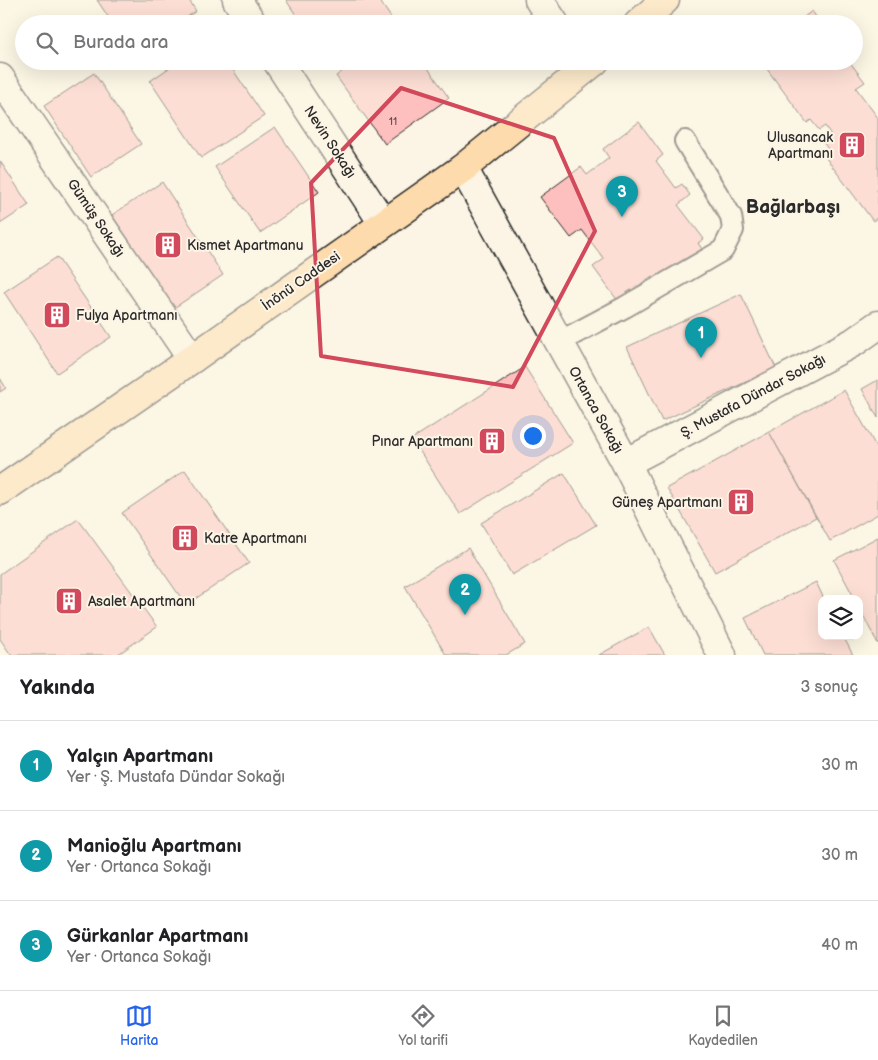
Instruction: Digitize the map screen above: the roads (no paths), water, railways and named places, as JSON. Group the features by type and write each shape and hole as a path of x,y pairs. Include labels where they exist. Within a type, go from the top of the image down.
{"main road":[{"path":"648,15 665,0"},
{"name":"İnönü Caddesi","path":"0,492 463,168 581,70"}],"street":[{"path":"237,0 247,15"},
{"path":"538,0 549,15"},
{"name":"Nevin Sokağı","path":"283,70 383,223"},
{"name":"Gümüş Sokağı","path":"0,78 192,358"},
{"name":"Ortanca Sokağı","path":"463,168 626,463 722,655"},
{"name":"Ş. Mustafa Dündar Sokağı","path":"626,463 854,342 878,325"}],"lane":[{"path":"559,342 625,307 723,250 733,230 731,216 685,141"}],"place":[{"name":"Ulusancak Apartmanı","path":"852,145"},
{"name":"Gürkanlar Apartmanı","path":"622,217"},
{"name":"Kısmet Apartmanu","path":"168,245"},
{"name":"Fulya Apartmanı","path":"57,315"},
{"name":"Yalçın Apartmanı","path":"701,358"},
{"name":"Pınar Apartmanı","path":"492,441"},
{"name":"Güneş Apartmanı","path":"741,502"},
{"name":"Katre Apartmanı","path":"185,538"},
{"name":"Asalet Apartmanı","path":"69,601"},
{"name":"Manioğlu Apartmanı","path":"465,615"}],"district":[{"name":"Bağlarbaşı","path":"793,207"}]}
